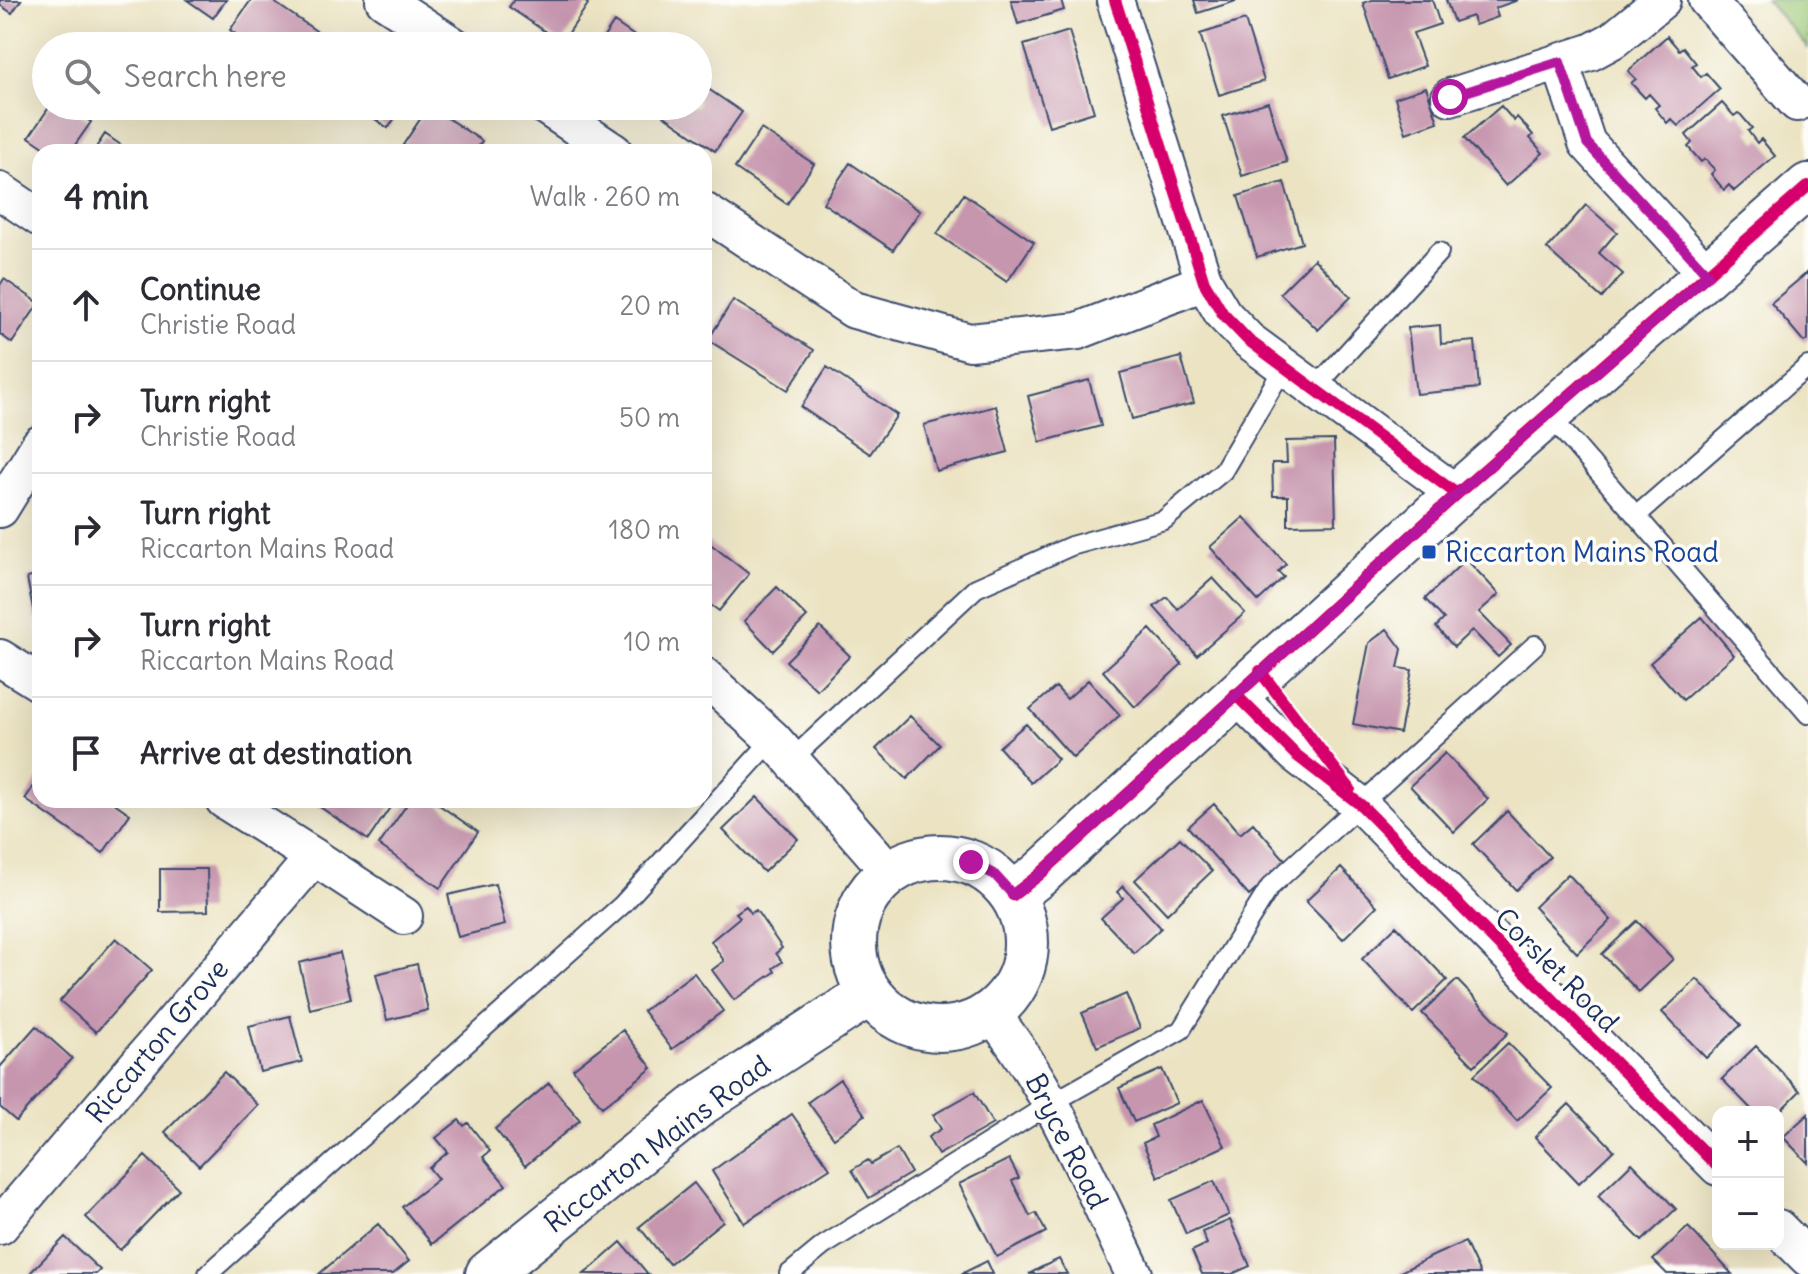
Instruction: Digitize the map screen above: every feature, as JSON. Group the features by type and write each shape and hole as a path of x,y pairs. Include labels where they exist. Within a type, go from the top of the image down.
{"street":[{"path":"384,0 433,32"},
{"path":"1115,0 1204,282 1223,314 1248,340 1457,494"},
{"path":"1450,97 1560,62 1613,40 1662,0"},
{"path":"1707,0 1797,103"},
{"path":"1560,62 1587,143 1708,275"},
{"path":"566,120 602,144"},
{"path":"1013,895 1039,875 1457,494 1808,186"},
{"path":"0,191 32,213"},
{"path":"712,216 854,310 970,342 1078,331 1204,282"},
{"path":"0,509 32,457"},
{"path":"0,658 32,678"},
{"path":"712,683 782,749 888,870"},
{"name":"Corslet Road","path":"1235,694 1295,754 1362,806 1712,1161"},
{"path":"237,808 404,916"},
{"name":"Riccarton Grove","path":"0,1226 314,857"},
{"path":"918,859 958,859 971,862 995,875 1013,895 1024,919 1027,945 1022,971 1010,995 991,1013 953,1028 913,1025 889,1013 870,993 857,968 854,940 859,913 888,870 918,859"},
{"name":"Riccarton Mains Road","path":"488,1274 701,1103 870,993"},
{"name":"Bryce Road","path":"991,1013 1012,1040 1050,1104 1134,1274"},
{"path":"1784,1234 1808,1258"}],"lane":[{"path":"1314,389 1439,252"},
{"path":"1636,516 1808,366"},
{"path":"208,1274 622,905 782,749 976,588 1071,546 1164,520 1223,471 1284,367"},
{"path":"1549,415 1808,714"},
{"path":"789,1274 823,1246 1050,1104 1181,1030 1270,887 1535,645"}],"green space":[{"path":"1766,0 1808,0 1808,48"}],"building":[{"path":"0,0 21,0 12,13 0,5"},
{"path":"187,0 226,0 213,18"},
{"path":"251,0 271,0 318,32 233,32 230,30"},
{"path":"514,0 583,0 588,4 569,32 546,32 509,7"},
{"path":"1011,0 1061,0 1064,10 1018,24"},
{"path":"1194,0 1236,0 1236,1 1198,13"},
{"path":"1372,0 1432,0 1440,24 1413,33 1425,66 1388,79 1363,3"},
{"path":"1446,0 1518,0 1495,8 1498,17 1475,25 1472,16 1454,22"},
{"path":"1245,20 1264,81 1219,95 1200,34"},
{"path":"614,22 629,32 607,32"},
{"path":"1069,31 1094,112 1049,126 1024,45"},
{"path":"1667,36 1679,50 1683,47 1696,63 1692,66 1701,77 1706,73 1720,89 1678,126 1671,119 1667,123 1655,108 1659,105 1649,94 1645,98 1631,83 1636,79 1628,71"},
{"path":"1426,87 1438,122 1406,133 1395,98"},
{"path":"712,92 742,112 715,151 712,144 705,144 670,120 712,120"},
{"path":"1268,102 1287,162 1242,176 1223,116"},
{"path":"1722,103 1734,116 1738,113 1741,115 1752,128 1748,131 1757,143 1761,139 1775,156 1734,191 1729,185 1724,190 1711,174 1715,170 1705,159 1701,162 1688,147 1692,143 1686,135"},
{"path":"1501,106 1514,121 1517,117 1528,129 1533,135 1530,138 1543,153 1506,186 1464,138"},
{"path":"41,120 91,122 76,144 39,144 29,137"},
{"path":"376,120 393,120 388,128"},
{"path":"420,120 450,120 482,141 480,144 404,144"},
{"path":"761,129 814,164 787,204 735,168"},
{"path":"105,134 119,144 98,144"},
{"path":"850,163 920,211 893,250 823,203"},
{"path":"1284,182 1302,243 1257,257 1238,196"},
{"path":"964,194 1034,242 1007,282 937,234"},
{"path":"1586,205 1617,232 1599,253 1623,274 1602,298 1547,249"},
{"path":"1314,259 1351,297 1318,330 1280,293"},
{"path":"1808,272 1808,339 1804,342 1771,303"},
{"path":"4,279 32,298 32,313 12,343 0,334 0,285"},
{"path":"733,300 814,350 788,390 712,342 712,334"},
{"path":"1440,325 1441,344 1475,341 1479,388 1416,394 1408,328"},
{"path":"1181,357 1194,403 1132,419 1120,373"},
{"path":"827,367 897,415 870,454 801,407"},
{"path":"1089,380 1101,426 1040,442 1028,396"},
{"path":"996,406 1008,452 936,471 924,425"},
{"path":"1334,440 1336,524 1288,525 1288,496 1273,496 1272,463 1287,463 1286,441"},
{"path":"1244,517 1286,564 1278,572 1284,577 1258,601 1210,547"},
{"path":"712,545 749,574 719,611 712,606"},
{"path":"1466,559 1499,594 1479,612 1511,645 1498,657 1472,630 1454,647 1436,627 1444,619 1425,599"},
{"path":"32,577 32,604 27,578"},
{"path":"1213,578 1245,613 1197,655 1154,607 1167,597 1178,609"},
{"path":"777,587 807,617 773,651 744,621"},
{"path":"1702,617 1734,655 1683,700 1650,663"},
{"path":"820,627 850,656 817,690 786,661"},
{"path":"1150,629 1182,664 1135,707 1103,671"},
{"path":"1387,629 1402,649 1398,668 1412,670 1400,733 1353,724 1369,643"},
{"path":"1088,680 1120,715 1073,758 1030,709 1056,687 1067,699"},
{"path":"910,716 940,745 907,779 876,749"},
{"path":"1026,724 1058,759 1031,783 999,747"},
{"path":"1445,753 1488,799 1454,832 1410,786"},
{"path":"32,789 32,804 25,799"},
{"path":"757,797 798,839 764,872 723,830"},
{"path":"1214,804 1240,834 1253,823 1287,862 1249,896 1188,827"},
{"path":"38,808 121,808 130,814 103,853"},
{"path":"322,808 390,808 368,840"},
{"path":"404,808 444,808 478,832 440,888 379,845"},
{"path":"1507,811 1550,857 1516,890 1473,844"},
{"path":"1180,838 1212,871 1167,914 1135,880"},
{"path":"1341,868 1377,906 1343,939 1306,901"},
{"path":"160,869 207,869 208,911 160,912"},
{"path":"1568,874 1611,920 1577,953 1534,907"},
{"path":"495,884 505,925 458,937 448,895"},
{"path":"1123,886 1161,928 1134,953 1101,918 1123,898 1117,892"},
{"path":"746,906 751,913 756,910 782,948 776,953 782,962 773,968 775,972 734,1000 712,970 724,961 711,941 740,917 736,913"},
{"path":"1637,921 1673,959 1639,992 1602,954"},
{"path":"1396,926 1447,980 1413,1013 1362,959"},
{"path":"116,938 152,970 96,1032 60,1001"},
{"path":"340,953 351,999 310,1009 299,963"},
{"path":"417,964 428,1010 387,1020 376,974"},
{"path":"694,973 723,1011 672,1049 643,1011"},
{"path":"1697,979 1741,1025 1706,1058 1662,1012"},
{"path":"1457,980 1508,1033 1474,1066 1422,1013"},
{"path":"1126,994 1140,1028 1097,1047 1082,1013"},
{"path":"290,1016 302,1062 260,1072 249,1026"},
{"path":"36,1026 72,1058 16,1121 0,1107 0,1067"},
{"path":"623,1030 652,1068 602,1107 573,1069"},
{"path":"1508,1043 1552,1088 1517,1121 1474,1075"},
{"path":"1756,1046 1800,1091 1784,1107 1748,1106 1722,1079"},
{"path":"1162,1069 1177,1103 1134,1122 1119,1088"},
{"path":"224,1072 258,1105 199,1166 165,1132"},
{"path":"840,1079 865,1115 834,1138 808,1102"},
{"path":"549,1083 580,1120 525,1166 495,1129"},
{"path":"974,1092 993,1124 938,1155 928,1137 941,1129 933,1115"},
{"path":"1203,1100 1225,1146 1158,1177 1143,1143 1156,1137 1151,1125"},
{"path":"1569,1104 1614,1150 1579,1183 1535,1137"},
{"path":"792,1114 830,1168 744,1223 712,1171"},
{"path":"1808,1114 1808,1163 1784,1138"},
{"path":"459,1120 464,1126 468,1123 490,1151 483,1157 506,1185 432,1244 402,1207 438,1179 429,1168 448,1152 436,1138"},
{"path":"897,1149 911,1173 869,1198 852,1170 868,1160 871,1164"},
{"path":"145,1156 179,1189 120,1250 86,1217"},
{"path":"1009,1159 1019,1178 1012,1181 1030,1216 1036,1213 1046,1232 997,1257 959,1184"},
{"path":"1632,1163 1676,1209 1642,1241 1598,1196"},
{"path":"1214,1181 1229,1215 1186,1234 1171,1200"},
{"path":"694,1183 723,1221 669,1264 639,1227"},
{"path":"1230,1220 1250,1266 1232,1274 1202,1274 1192,1251 1207,1244 1202,1232"},
{"path":"378,1224 409,1261 393,1274 319,1274"},
{"path":"1688,1227 1732,1274 1667,1274 1653,1260"},
{"path":"65,1237 100,1270 96,1274 29,1274"},
{"path":"621,1242 648,1274 584,1274 594,1266"},
{"path":"1465,1242 1480,1274 1396,1274 1437,1254"},
{"path":"1059,1259 1067,1274 1029,1274 1040,1268"},
{"path":"987,1261 993,1274 961,1274"}],"cycle path":[{"path":"1115,0 1204,282 1223,314 1248,340 1457,494"},
{"path":"1013,895 1039,875 1457,494 1808,186"},
{"path":"1260,671 1350,789"},
{"path":"1235,694 1295,754 1362,806 1712,1161"}],"place":[{"name":"Riccarton Mains Road","path":"1429,552"}],"route":[{"path":"971,862 995,875 1013,895 1039,875 1457,494 1708,275 1587,143 1560,62 1450,97"}]}
